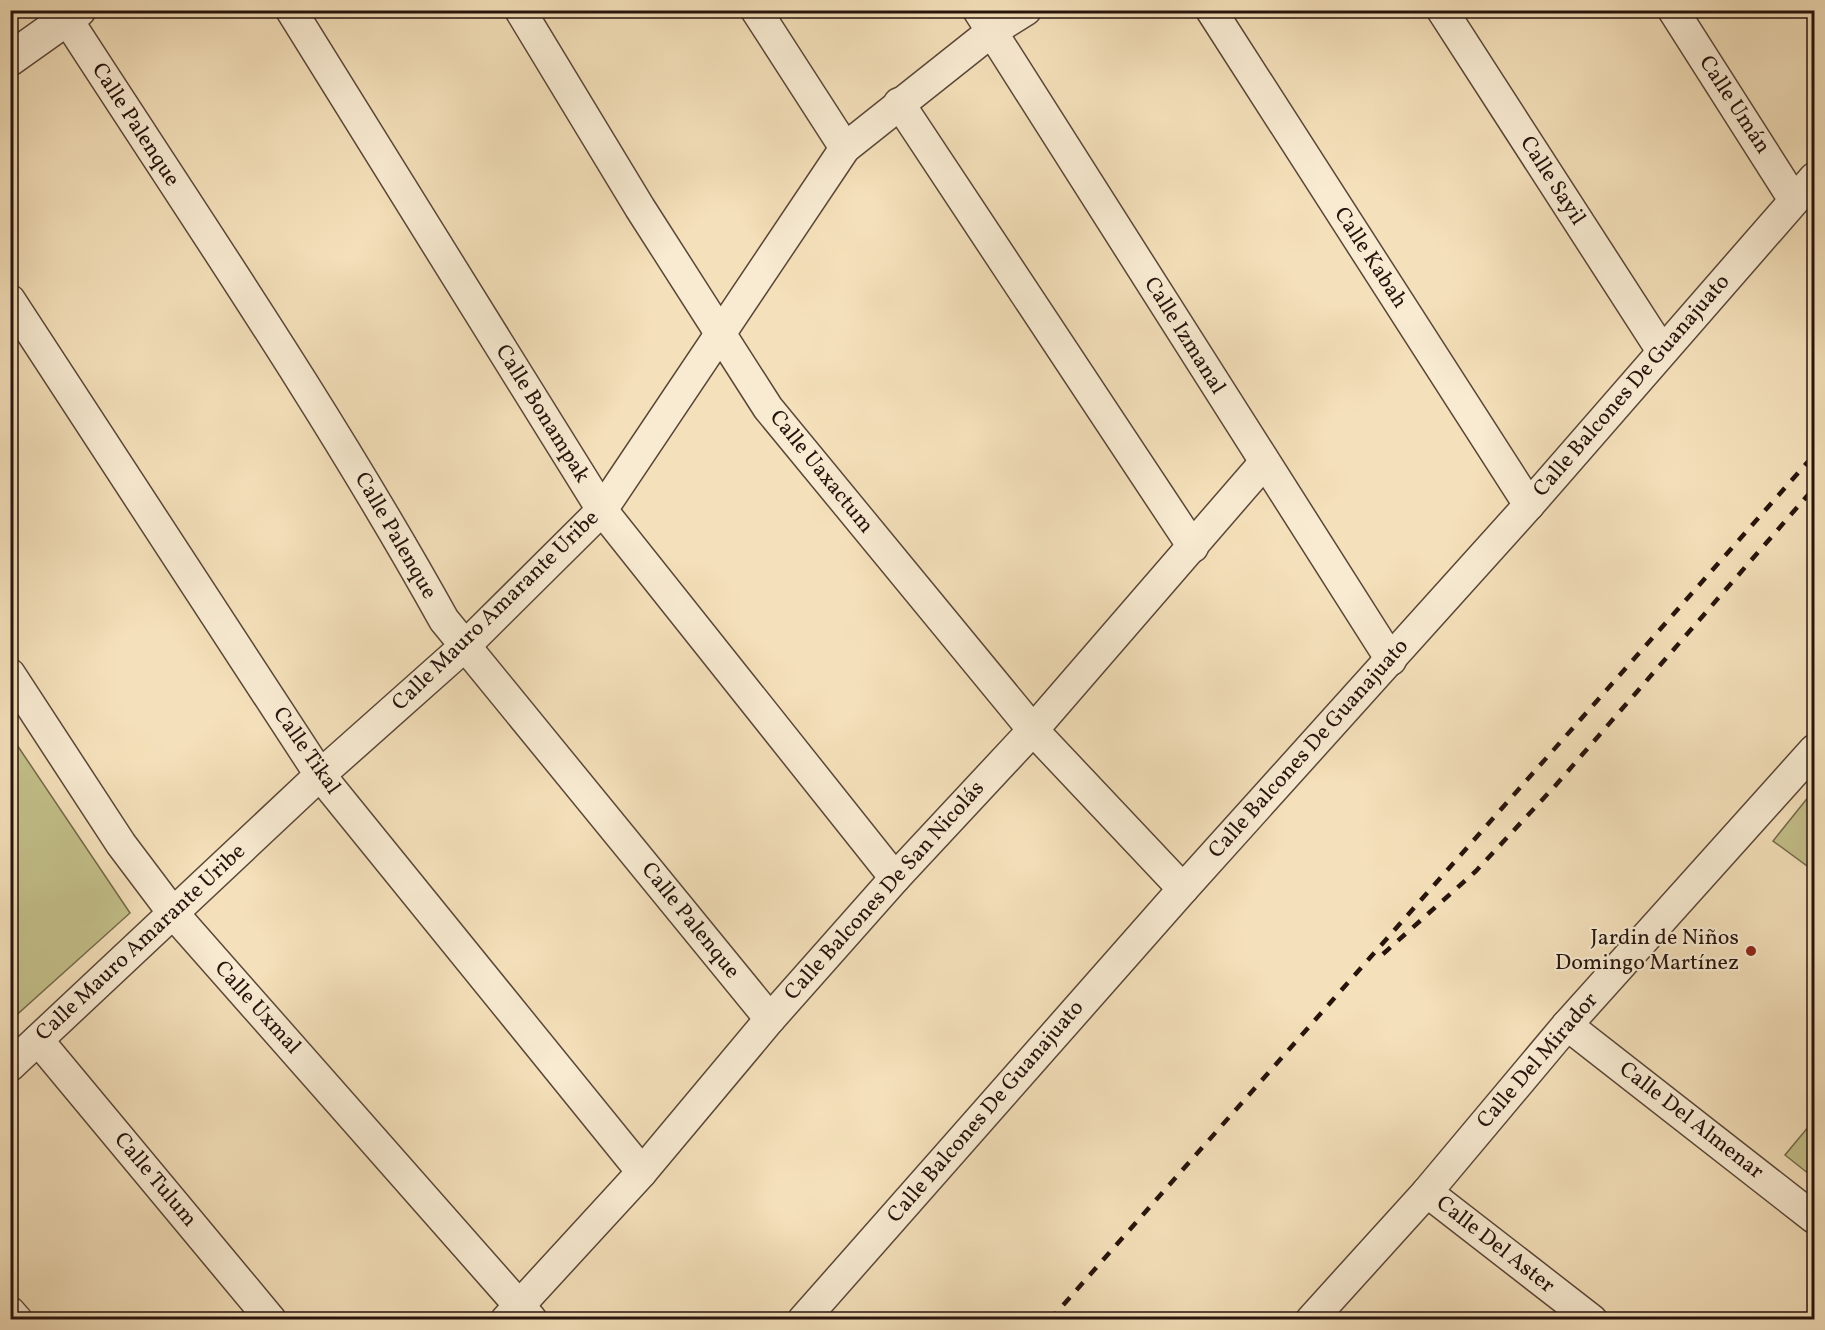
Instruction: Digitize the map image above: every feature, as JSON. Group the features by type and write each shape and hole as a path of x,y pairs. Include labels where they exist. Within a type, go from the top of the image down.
{"street":[{"name":"Calle Bonampak","path":"291,10 602,510 895,878"},
{"name":"Calle Uaxactum","path":"519,10 768,408 1033,730 1183,889"},
{"path":"756,10 846,148"},
{"name":"Calle Mauro Amarante Uribe","path":"10,1066 320,775 465,646 602,510 846,148 899,103 985,21 1026,10"},
{"name":"Calle Kabah","path":"1211,10 1529,505"},
{"name":"Calle Sayil","path":"1442,10 1662,351"},
{"name":"Calle Umán","path":"1673,10 1794,200"},
{"path":"10,59 73,15"},
{"name":"Calle Palenque","path":"73,15 327,422 406,552 444,620 770,1019"},
{"name":"Calle Izmanal","path":"985,21 1390,660"},
{"path":"899,103 1193,547"},
{"name":"Calle Balcones De Guanajuato","path":"803,1320 1183,889 1529,505 1815,178"},
{"name":"Calle Tikal","path":"10,300 320,775 642,1172"},
{"name":"Calle Balcones De San Nicolás","path":"519,1314 770,1019 895,878 1033,730 1264,463"},
{"name":"Calle Uxmal","path":"10,674 121,844 173,913 519,1314"},
{"name":"Calle Del Mirador","path":"1311,1320 1427,1192 1568,1025 1815,750"},
{"name":"Calle Del Almenar","path":"1568,1025 1815,1218"},
{"name":"Calle Tulum","path":"38,1040 271,1320"},
{"name":"Calle Del Aster","path":"1427,1192 1592,1320"},
{"path":"10,1312 17,1320"}],"shaded area":[{"path":"11,736 130,913 10,1020"},
{"path":"1814,790 1814,871 1773,841"},
{"path":"1814,1120 1814,1178 1785,1155"}],"railway":[{"path":"1050,1320 1814,455"},
{"path":"1383,954 1476,871 1555,786 1814,488"}],"place":[{"name":"Jardin de Niños Domingo Martínez","path":"1751,951"}]}
